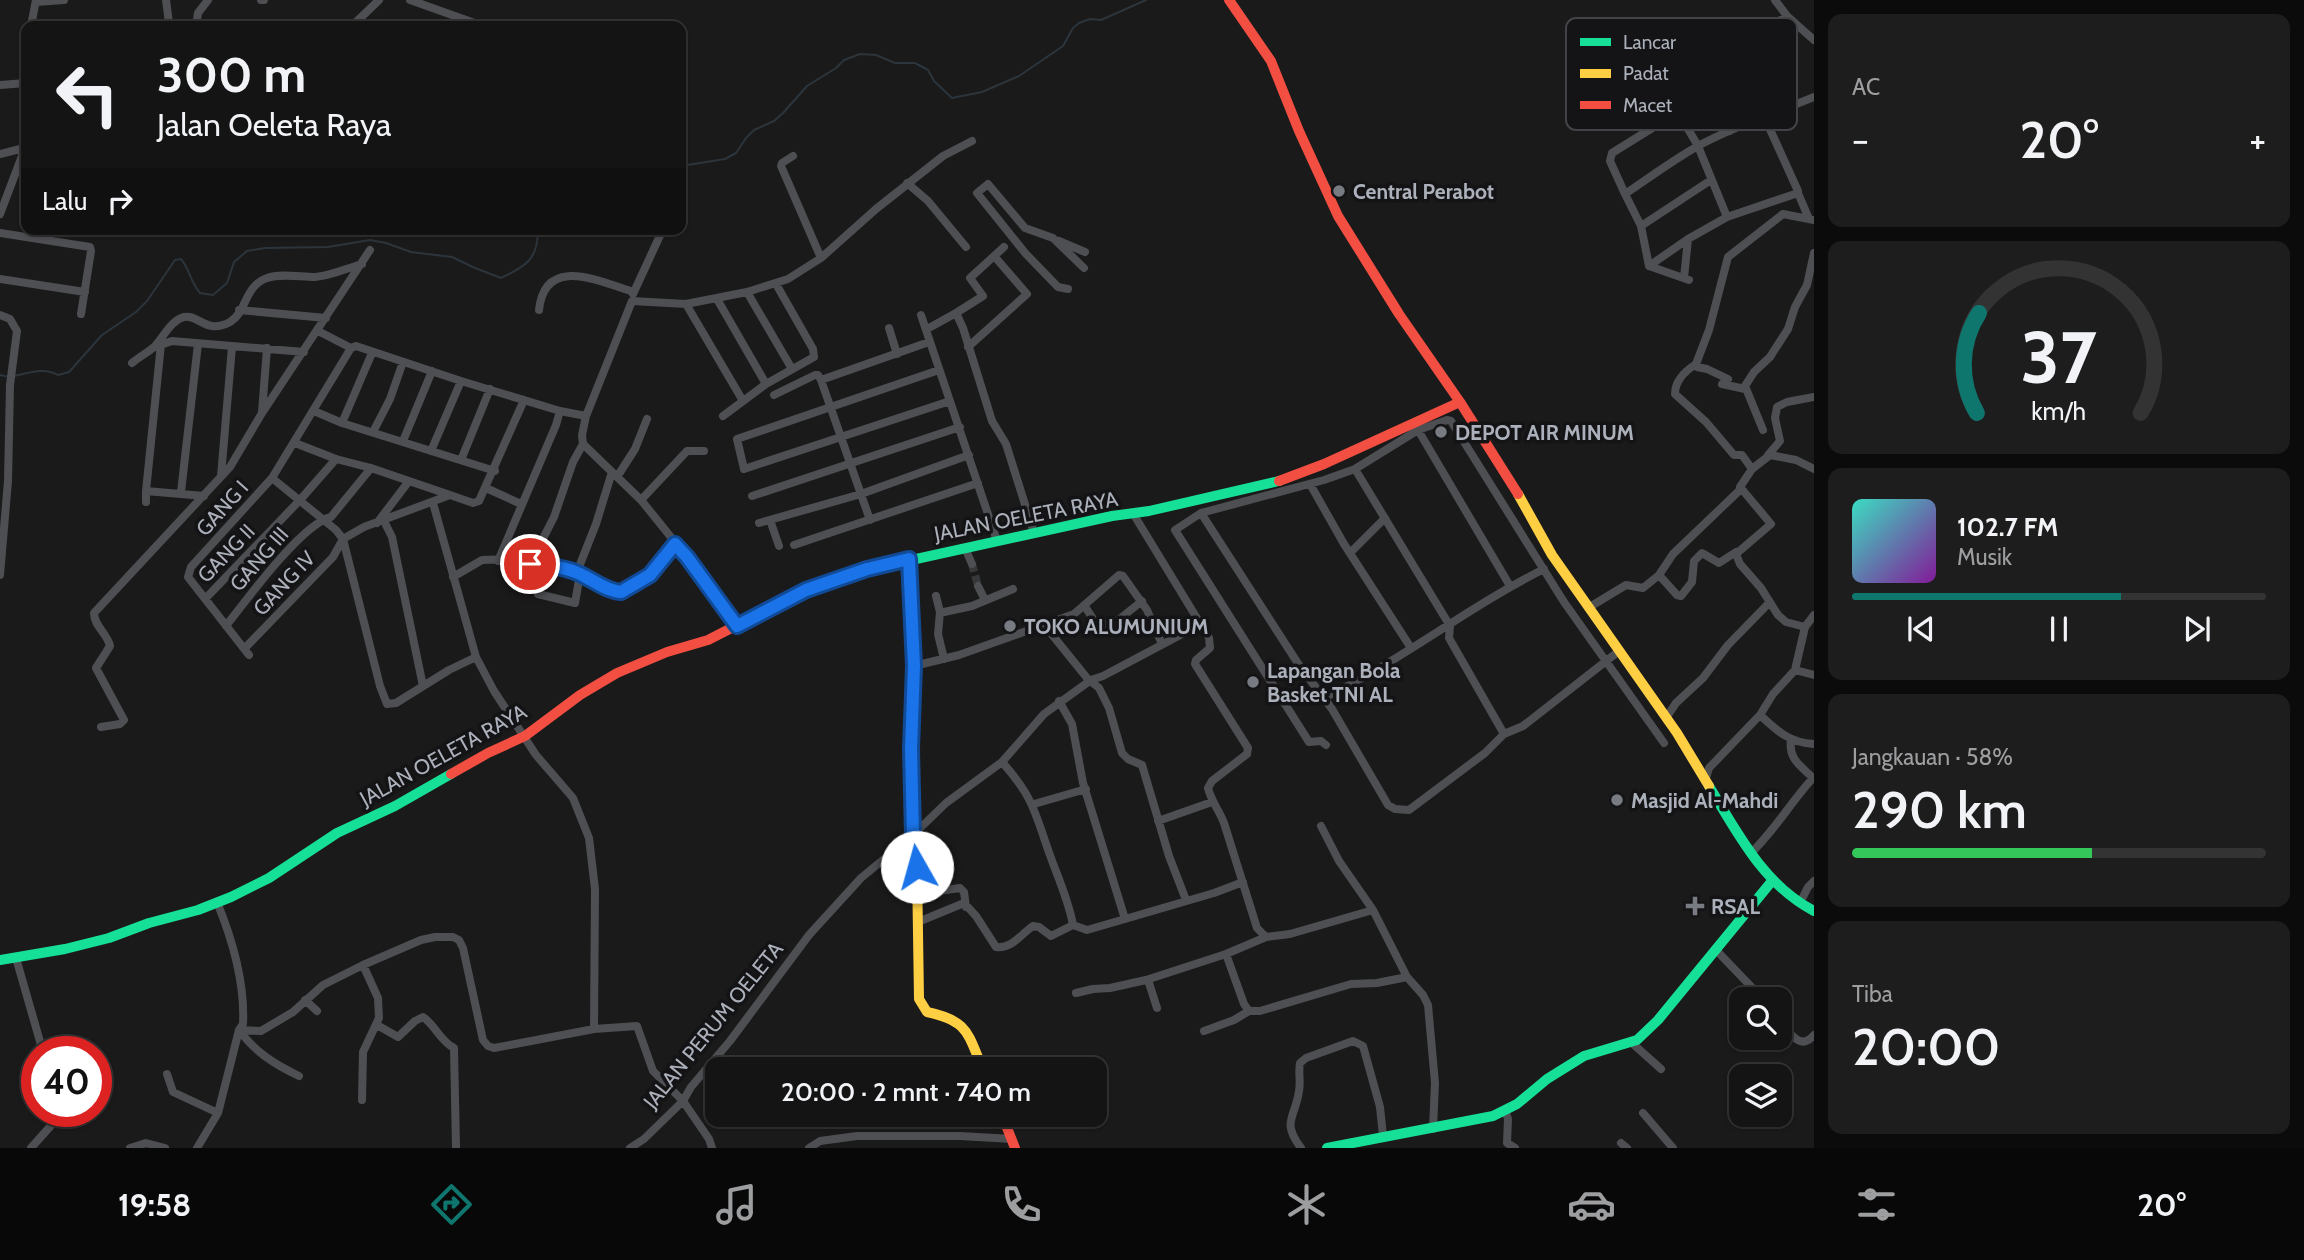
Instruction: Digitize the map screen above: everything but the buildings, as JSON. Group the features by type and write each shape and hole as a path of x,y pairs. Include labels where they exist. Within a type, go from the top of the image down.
{"street":[{"path":"32,21 36,1 64,0"},
{"path":"166,0 169,21"},
{"path":"196,21 208,0"},
{"path":"357,21 379,0"},
{"path":"410,0 469,21"},
{"path":"1229,0 1271,61 1299,131 1338,215 1399,314 1460,402 1552,555 1666,718 1751,853 1772,881 1793,900 1814,911"},
{"path":"1775,0 1789,18"},
{"path":"1797,25 1814,40"},
{"path":"0,85 21,83"},
{"path":"1797,104 1814,97"},
{"path":"1648,130 1611,155 1610,161 1641,226 1649,266"},
{"path":"1689,130 1727,217"},
{"path":"1770,130 1812,220"},
{"path":"1625,194 1698,146 1730,131"},
{"path":"539,310 548,284 576,275 633,296 686,304 776,284 807,269 907,183 943,156 972,141"},
{"path":"0,154 21,154"},
{"path":"793,156 781,166 821,258"},
{"path":"0,214 21,162"},
{"path":"1641,226 1711,180"},
{"path":"907,183 928,201 966,247"},
{"path":"1068,289 1058,287 977,193 988,184 1025,228 1085,252"},
{"path":"1649,266 1688,239 1727,217 1798,193"},
{"path":"1752,469 1742,455 1732,454 1706,422 1675,394 1675,389 1684,371 1696,365 1730,255 1783,214 1812,220"},
{"path":"1015,240 1029,230"},
{"path":"0,233 90,247 81,314"},
{"path":"530,564 554,517 573,462 583,444 586,416 660,235"},
{"path":"1053,238 1084,268"},
{"path":"1649,266 1686,279 1688,239"},
{"path":"927,329 983,296 970,278 1004,247"},
{"path":"101,727 121,724 124,720 96,668 110,646 94,621 94,613 230,467 262,413 370,250"},
{"path":"1745,389 1754,372 1770,357 1783,337 1811,282 1814,253"},
{"path":"968,347 1027,294 994,256"},
{"path":"146,502 157,346 174,323 190,317 202,324 218,326 233,319 249,292 265,279 273,276 320,276 362,264"},
{"path":"0,279 85,292"},
{"path":"723,416 766,384 813,359 814,353 776,284"},
{"path":"747,292 792,369"},
{"path":"717,299 766,384"},
{"path":"686,304 743,401"},
{"path":"239,310 326,318"},
{"path":"956,313 992,421 1006,444 1034,533"},
{"path":"0,315 10,319 16,327 10,385 0,575"},
{"path":"921,315 997,541"},
{"path":"889,328 897,354"},
{"path":"318,331 351,348 356,346 461,381 560,411 586,416"},
{"path":"132,363 157,346 172,341 304,352"},
{"path":"821,380 929,342"},
{"path":"181,492 198,344"},
{"path":"221,476 232,347"},
{"path":"262,413 267,348"},
{"name":"GANG I","path":"205,599 188,577 191,567 272,478 351,348"},
{"path":"342,423 372,353"},
{"path":"373,432 390,399 403,362"},
{"path":"1696,365 1728,379 1722,384 1745,389"},
{"path":"939,370 737,439 744,469 950,401"},
{"path":"403,441 432,371"},
{"path":"774,395 818,375 870,520"},
{"path":"431,451 461,381"},
{"path":"461,460 489,388"},
{"path":"1745,389 1763,430"},
{"path":"1659,575 1676,595 1681,596 1692,582 1694,561 1702,553 1719,563 1769,526 1771,521 1741,489 1740,483 1780,440 1775,418 1776,407 1814,397"},
{"path":"295,443 477,502 495,471 524,400"},
{"name":"JALAN OELETA RAYA","path":"0,960 109,938 217,902 269,878 338,832 396,806 488,753 525,736 580,695 617,673 667,652 708,640 806,590 867,569 909,559 1112,516 1134,515 1260,486 1350,453 1415,420 1460,402"},
{"path":"314,411 342,423 495,471"},
{"path":"498,561 560,411"},
{"path":"538,594 575,603 578,599 578,573 614,475 635,449 647,419"},
{"path":"1326,745 1321,741 1312,744 1309,742 1174,533 1175,529 1201,513 1310,484 1355,468 1418,430 1444,420 1451,421 1605,662 1664,743"},
{"path":"752,496 959,426"},
{"path":"1418,430 1510,586"},
{"path":"583,444 641,500 737,626"},
{"path":"641,500 687,451 704,451"},
{"path":"759,523 861,494 970,455"},
{"path":"1765,457 1774,455 1796,460 1814,469"},
{"name":"GANG II","path":"205,599 300,500 336,458"},
{"name":"GANG III","path":"226,626 302,535 317,526 322,519 331,517 370,468"},
{"path":"1355,468 1450,626 1449,638 1504,734"},
{"path":"272,478 343,539 384,701 389,705 396,703 423,685 476,657"},
{"path":"381,522 409,481"},
{"path":"794,545 978,483"},
{"path":"1310,484 1350,553 1411,648"},
{"path":"486,488 521,504"},
{"path":"1588,608 1626,585 1643,588 1659,575 1673,554 1741,489"},
{"path":"146,491 204,496"},
{"path":"343,539 450,495"},
{"path":"433,503 476,657 536,755 573,798 589,838 595,889 594,1029"},
{"path":"1201,513 1324,698 1388,805 1403,810 1409,810 1485,753 1504,734 1523,726 1619,651"},
{"path":"1134,515 1211,644 1208,652 1196,660 1195,664 1249,750 1212,780 1208,788 1212,802 1218,807 1224,822 1257,929 1266,937"},
{"path":"1350,553 1385,518"},
{"path":"770,520 779,546"},
{"path":"381,522 392,537 423,685"},
{"name":"GANG IV","path":"226,626 247,651 333,557 343,539"},
{"path":"453,577 482,560 506,559 578,573 617,592 624,591 650,575 675,544"},
{"path":"965,548 972,564"},
{"path":"1736,552 1736,559 1761,588 1769,603 1786,622 1802,629"},
{"path":"909,559 914,666 911,707 913,835 918,894 921,1004 930,1013 949,1017 965,1028 978,1057"},
{"path":"1324,698 1363,679 1510,586 1544,569"},
{"path":"914,666 944,659 1074,614 1119,575 1123,576 1142,601 1162,643"},
{"path":"978,586 985,600"},
{"path":"940,612 972,606 1002,596 1013,589"},
{"path":"936,596 940,612 938,634 944,659"},
{"path":"205,599 226,626"},
{"path":"1084,606 1095,622 1112,625 1142,601"},
{"path":"1666,718 1676,703 1703,678 1728,645 1769,603"},
{"path":"1705,781 1709,768 1760,715 1773,694 1795,670 1802,629 1814,615"},
{"name":"JALAN PERUM OELETA","path":"630,1148 644,1139 683,1101 809,935 861,878 913,835 946,803 1002,762 1035,722 1059,701 1091,680 1201,624"},
{"path":"1045,626 1087,678 1100,688 1122,752 1128,759 1142,765 1158,821 1186,900"},
{"path":"1795,670 1814,675"},
{"path":"1059,701 1072,724 1086,789 1125,919"},
{"path":"1760,715 1783,736 1814,744"},
{"path":"1751,853 1777,827 1789,806 1814,778 1792,758 1791,740"},
{"path":"1002,762 1018,779 1034,804 1068,902 1073,925"},
{"path":"1034,804 1086,789"},
{"path":"1158,821 1212,802"},
{"path":"1321,825 1339,861 1373,910 1407,977 1428,1005 1432,1020 1435,1083 1433,1129"},
{"path":"1327,1148 1483,1119 1505,1110 1584,1056 1612,1046 1632,1043 1648,1031 1772,881"},
{"path":"1800,902 1814,881"},
{"path":"918,922 964,903 999,948 1007,947 1033,926 1040,927 1051,936 1073,925 1087,930 1243,882"},
{"path":"918,894 960,888 964,892 967,907"},
{"path":"197,1148 218,1113 239,1030 243,1024 237,964 230,935 217,902"},
{"path":"1076,993 1146,980 1226,954 1266,937 1373,910"},
{"path":"239,1030 261,1031 293,1012 323,985 363,965 421,940 453,937 459,940 463,948 482,1040 488,1046 494,1048 594,1029 637,1026 653,1071 683,1101 709,1139 712,1148"},
{"path":"1715,949 1751,987"},
{"path":"1226,954 1249,1011"},
{"path":"16,958 38,1036"},
{"path":"362,1100 363,1052 377,1025 379,998 363,965"},
{"path":"1204,1031 1234,1020 1249,1011 1260,1011 1351,984 1377,983 1407,977"},
{"path":"1146,980 1157,1008"},
{"path":"305,1000 317,1011"},
{"path":"377,1025 398,1037 423,1017 440,1033 447,1045 454,1048 455,1119 458,1134 456,1148"},
{"path":"239,1030 252,1047 274,1065 299,1076"},
{"path":"1792,1033 1801,1042 1811,1040 1814,1035"},
{"path":"1301,1148 1289,1123 1300,1089 1300,1063 1306,1058 1353,1041 1363,1046 1380,1107 1383,1136"},
{"path":"1632,1043 1661,1069"},
{"path":"167,1074 173,1093 218,1113"},
{"path":"1505,1110 1510,1146"},
{"path":"1643,1113 1673,1148"},
{"path":"30,1148 49,1127"},
{"path":"809,1148 820,1140 857,1136 960,1136 1013,1144 1007,1127"},
{"path":"130,1148 146,1143 165,1148"}],"waterway":[{"path":"686,165 725,159 736,153 754,130 774,121 807,86 844,60 860,54 876,55 895,63 915,63 928,70 934,81 952,98 982,92 1019,76 1063,46 1079,23 1090,19 1101,20 1146,0"},
{"path":"14,376 36,371 58,375 69,372 102,335 136,312 147,301 175,260 181,259 200,293 213,295 227,283 234,262 247,251 265,248 328,247 370,240 411,252 452,257 501,278 528,261 535,249 538,235"},
{"path":"0,375 9,377"}],"tunnel":[{"path":"972,564 978,586"}],"traffic: fast":[{"path":"866,570 1279,481"},
{"path":"0,960 109,938 231,897 269,878 337,833 395,806 451,774"},
{"path":"1709,786 1766,873 1796,900 1814,911"},
{"path":"1327,1148 1493,1116 1517,1104 1547,1079 1584,1056 1637,1040 1658,1020 1772,881"}],"traffic: slow":[{"path":"1518,494 1552,555 1677,733 1709,786"},
{"path":"909,559 914,666 911,749 913,835 917,867 919,999 927,1012 959,1024 965,1030 978,1057"}],"traffic: jam":[{"path":"1229,0 1271,61 1338,216 1518,494"},
{"path":"1279,481 1324,464 1460,402"},
{"path":"451,774 525,736 580,695 617,673 667,652 708,640 806,590 866,570"},
{"path":"1007,1127 1015,1148"}],"place":[{"name":"Central Perabot","path":"1339,191"},
{"name":"DEPOT AIR MINUM","path":"1441,432"},
{"name":"TOKO ALUMUNIUM","path":"1010,626"},
{"name":"Lapangan Bola Basket TNI AL","path":"1253,682"},
{"name":"Masjid Al-Mahdi","path":"1617,800"},
{"name":"RSAL","path":"1695,906"}],"route":[{"path":"530,564 577,572 600,585 621,592 650,575 675,544 737,626 806,590 867,569 909,559 914,666 911,707 913,835 917,867"}]}
